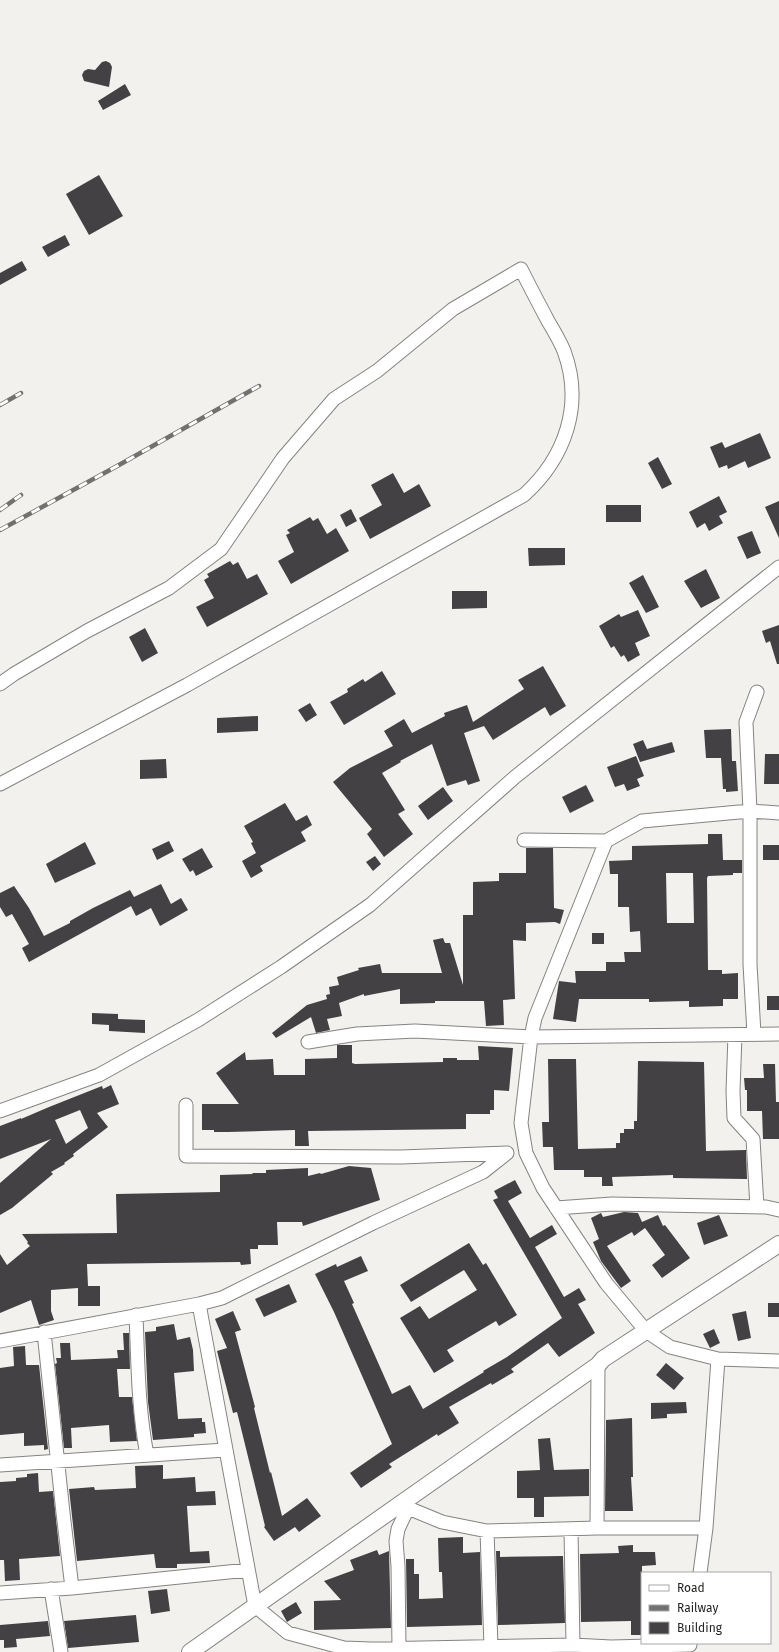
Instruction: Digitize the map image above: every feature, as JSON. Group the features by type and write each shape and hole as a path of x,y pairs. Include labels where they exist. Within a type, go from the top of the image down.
{"street":[{"path":"0,684 14,674 87,631 169,588 221,549 283,458 334,399 377,371 453,310 521,269 564,350 571,381 571,412 564,439 552,464 534,486 524,495 193,682 0,784"},
{"path":"0,1111 99,1075 198,1020 281,967 370,905 515,777 779,567"},
{"path":"754,1034 750,964 750,811 746,722 757,692"},
{"path":"524,840 606,841 642,821 750,811 779,813"},
{"path":"606,841 535,1018 531,1037 521,1123 526,1153 542,1188 606,1283 646,1331 670,1347 718,1359 779,1361"},
{"path":"308,1042 357,1034 415,1031 531,1037 779,1034"},
{"path":"734,1034 734,1118 753,1139 757,1207"},
{"path":"186,1106 186,1156 401,1157 526,1153"},
{"path":"0,1341 199,1304 222,1298 373,1223 483,1172 507,1154"},
{"path":"556,1208 612,1204 757,1207 779,1210"},
{"path":"190,1652 255,1606 405,1505 598,1365 603,1359 779,1244"},
{"path":"199,1304 255,1606 288,1633 344,1648 371,1651 399,1648 573,1645 611,1647 690,1647"},
{"path":"136,1315 140,1409 142,1428 148,1455"},
{"path":"44,1332 72,1588"},
{"path":"700,1572 706,1528 718,1359"},
{"path":"597,1528 598,1365"},
{"path":"0,1465 225,1450"},
{"path":"405,1505 442,1522 487,1531 597,1528 706,1528"},
{"path":"399,1648 398,1566 396,1540 405,1505"},
{"path":"571,1529 573,1645"},
{"path":"487,1531 491,1647"},
{"path":"0,1593 51,1590 248,1570"},
{"path":"51,1590 62,1652"}],"building":[{"path":"106,61 110,63 112,67 109,87 84,81 82,75 84,71 88,69 95,70 102,62"},
{"path":"125,84 131,95 103,110 98,101"},
{"path":"99,175 123,216 89,235 66,194"},
{"path":"65,235 70,245 48,257 42,247"},
{"path":"22,261 27,270 0,285 0,273"},
{"path":"760,433 771,458 748,468 745,461 728,469 727,465 719,468 710,447 722,442 725,448"},
{"path":"658,457 672,484 662,489 648,463"},
{"path":"393,473 404,493 419,484 431,506 370,539 359,518 382,505 371,485"},
{"path":"719,496 727,512 719,516 723,523 709,531 705,523 697,528 689,512"},
{"path":"779,501 779,538 765,507"},
{"path":"606,505 641,505 641,522 606,522"},
{"path":"351,509 357,521 346,527 340,515"},
{"path":"310,517 313,521 318,518 327,534 336,528 349,551 291,584 278,561 294,552 286,535 290,533 287,530"},
{"path":"752,531 761,553 747,559 737,537"},
{"path":"528,548 565,548 565,565 529,566"},
{"path":"230,561 233,565 238,562 247,579 257,574 268,594 207,627 196,607 214,598 204,580 209,577 207,574"},
{"path":"706,569 720,598 701,608 684,581"},
{"path":"643,575 659,607 646,613 629,583"},
{"path":"452,591 487,591 487,608 452,609"},
{"path":"638,610 650,636 635,643 640,655 628,662 624,655 621,657 614,646 611,648 599,626 619,614 621,617"},
{"path":"779,625 779,664 777,664 770,641 766,643 762,631"},
{"path":"145,628 158,653 142,662 129,637"},
{"path":"543,666 566,706 550,716 545,707 493,740 484,726 464,733 480,781 468,785 466,780 447,786 432,744 400,761 401,762 382,773 405,810 398,814 413,834 384,857 367,834 372,829 333,782 350,768 393,746 384,731 404,719 412,733 445,716 444,713 467,705 473,722 524,689 518,680"},
{"path":"382,671 396,694 344,725 330,702 348,692 347,689 363,679 365,682"},
{"path":"310,703 317,715 306,722 298,710"},
{"path":"258,716 258,731 217,733 217,718"},
{"path":"731,729 732,761 736,761 738,791 726,792 726,789 723,789 721,758 706,758 704,730"},
{"path":"643,740 647,749 672,742 675,752 640,762 633,744"},
{"path":"765,754 779,754 779,784 764,784"},
{"path":"636,756 644,776 637,779 640,786 627,791 624,784 615,787 607,767"},
{"path":"166,759 167,778 140,779 140,760"},
{"path":"586,785 594,801 570,813 562,797"},
{"path":"443,787 453,801 428,820 418,806"},
{"path":"285,803 296,821 307,815 312,825 301,832 306,841 260,866 263,871 251,878 242,861 256,853 251,843 253,842 244,826"},
{"path":"708,834 722,834 723,860 742,860 742,873 733,873 733,875 708,876 707,878 708,970 722,970 722,974 738,973 738,999 723,999 723,1006 689,1007 689,1001 649,1002 649,999 579,999 576,1022 553,1019 559,981 576,983 575,971 606,971 606,962 625,962 624,952 641,952 640,931 630,932 629,907 618,907 618,874 610,874 609,861 632,860 632,846 708,844","holes":["666,873 693,873 694,923 667,923"]},
{"path":"169,841 174,851 157,860 152,849"},
{"path":"85,842 96,864 55,883 46,864"},
{"path":"763,845 779,845 779,860 763,860"},
{"path":"202,848 213,867 196,876 193,870 190,872 182,859"},
{"path":"526,848 553,848 554,908 564,910 560,924 555,922 526,923 526,941 513,940 515,999 503,1000 504,1025 486,1026 484,1001 435,1001 435,1003 400,1004 400,989 364,996 364,994 339,1003 342,1016 327,1019 330,1030 316,1033 311,1017 276,1038 272,1033 307,1005 327,999 326,995 330,994 329,987 339,985 337,977 359,970 358,968 380,964 382,973 442,973 433,940 443,938 445,943 450,943 463,985 463,915 473,915 473,882 499,881 499,873 526,873"},
{"path":"375,856 381,864 373,871 366,862"},
{"path":"161,884 171,904 181,898 188,910 160,926 151,908 136,916 131,906 29,962 22,948 29,944 12,914 6,917 0,907 0,893 14,886 29,908 44,936 70,923 70,921 93,908 130,890 134,897"},
{"path":"592,933 604,933 604,944 592,944"},
{"path":"767,996 779,996 779,1010 767,1010"},
{"path":"92,1013 118,1014 118,1019 145,1020 145,1033 109,1031 109,1025 92,1024"},
{"path":"337,1045 352,1045 352,1063 355,1064 443,1062 443,1058 457,1058 457,1060 479,1060 478,1046 513,1048 509,1091 494,1090 494,1110 490,1110 490,1114 466,1114 466,1129 308,1131 309,1146 295,1146 295,1130 214,1132 214,1130 202,1130 202,1104 239,1104 216,1073 245,1052 246,1060 273,1059 274,1075 305,1075 305,1059 337,1058"},
{"path":"548,1059 576,1059 578,1149 616,1148 616,1143 620,1143 620,1133 624,1133 624,1129 634,1129 634,1121 637,1121 638,1061 704,1062 706,1151 746,1150 747,1179 673,1178 673,1175 612,1177 613,1186 602,1186 602,1177 584,1177 584,1170 554,1170 553,1147 543,1147 542,1122 549,1122"},
{"path":"763,1064 775,1064 776,1102 779,1102 779,1139 763,1139 762,1111 747,1111 747,1090 745,1090 744,1078 764,1078"},
{"path":"111,1085 119,1104 97,1113 108,1127 73,1154 74,1156 64,1163 65,1164 51,1172 53,1174 12,1208 0,1215 0,1183 51,1139 0,1159 0,1126 102,1086 103,1089","holes":["80,1110 88,1128 66,1144 55,1120"]},
{"path":"349,1166 371,1168 380,1200 303,1226 302,1222 277,1222 278,1245 258,1245 258,1249 250,1249 251,1264 241,1265 240,1262 87,1264 88,1286 100,1286 100,1306 78,1306 78,1288 51,1290 51,1311 54,1320 39,1325 31,1300 0,1313 0,1254 7,1265 30,1246 22,1234 117,1233 116,1194 220,1192 220,1175 266,1173 266,1170 308,1168 308,1176"},
{"path":"515,1180 522,1193 508,1201 530,1238 552,1225 557,1234 535,1247 564,1297 579,1288 586,1300 578,1304 595,1333 559,1357 548,1343 511,1369 514,1372 492,1385 491,1383 449,1407 459,1423 438,1436 437,1434 389,1464 392,1467 361,1488 350,1473 392,1444 334,1312 315,1274 336,1264 337,1267 361,1256 368,1271 344,1281 354,1303 352,1304 392,1394 410,1385 423,1409 507,1357 562,1318 493,1200 498,1198 494,1191"},
{"path":"624,1212 638,1213 642,1222 658,1215 663,1226 665,1225 690,1258 662,1278 652,1265 665,1255 645,1228 634,1236 632,1232 607,1246 631,1281 621,1288 601,1261 593,1242 599,1239 591,1218 601,1213 603,1217"},
{"path":"719,1215 728,1236 704,1245 697,1223"},
{"path":"469,1243 483,1265 486,1263 517,1315 499,1326 496,1321 447,1350 454,1361 434,1373 400,1318 420,1306 429,1319 477,1290 464,1270 411,1302 400,1285"},
{"path":"289,1284 297,1302 264,1317 255,1299"},
{"path":"768,1303 779,1303 779,1317 768,1317"},
{"path":"233,1311 241,1330 235,1332 282,1516 307,1498 321,1516 299,1532 295,1527 274,1541 264,1527 265,1526 237,1412 233,1413 217,1351 227,1348 215,1319"},
{"path":"746,1311 751,1338 738,1341 732,1314"},
{"path":"174,1324 177,1340 190,1337 193,1350 194,1371 174,1373 178,1419 202,1418 202,1422 205,1422 206,1433 194,1434 194,1437 153,1440 148,1402 145,1332 156,1331 156,1327"},
{"path":"714,1329 720,1343 710,1348 703,1334"},
{"path":"123,1333 129,1333 130,1369 117,1369 119,1397 132,1397 137,1441 110,1442 109,1425 71,1428 72,1448 64,1448 55,1364 57,1363 56,1358 61,1358 60,1343 70,1343 71,1360 118,1358 117,1350 124,1350"},
{"path":"25,1346 26,1365 39,1365 48,1449 44,1450 44,1445 24,1446 24,1433 0,1435 0,1368 14,1366 13,1347"},
{"path":"666,1363 684,1378 674,1390 656,1375"},
{"path":"686,1402 687,1413 667,1414 667,1418 651,1419 651,1403"},
{"path":"632,1418 633,1477 631,1477 633,1511 605,1511 606,1420"},
{"path":"550,1438 554,1470 589,1469 589,1496 544,1497 544,1517 534,1517 534,1498 517,1498 517,1471 540,1470 538,1439"},
{"path":"163,1465 163,1479 195,1477 196,1492 215,1491 216,1505 187,1506 190,1552 209,1551 210,1563 177,1564 177,1568 156,1568 154,1554 77,1561 69,1489 94,1487 95,1490 136,1488 135,1466"},
{"path":"38,1473 39,1492 53,1491 60,1556 19,1559 20,1580 5,1581 4,1560 0,1560 0,1482 16,1481 16,1478 27,1477 27,1474"},
{"path":"463,1537 463,1553 480,1552 482,1625 407,1627 406,1559 414,1559 414,1574 419,1574 419,1599 443,1598 442,1572 439,1572 438,1538"},
{"path":"633,1545 633,1552 655,1552 656,1565 642,1566 641,1635 631,1635 631,1621 581,1622 580,1554 619,1553 618,1546"},
{"path":"377,1550 379,1555 389,1551 391,1628 314,1630 314,1601 341,1600 324,1581 354,1570 350,1560"},
{"path":"496,1551 500,1551 500,1557 563,1556 565,1623 498,1625"},
{"path":"167,1589 170,1611 151,1614 148,1591"},
{"path":"296,1602 302,1613 287,1622 281,1611"},
{"path":"136,1615 139,1642 68,1648 64,1621"},
{"path":"48,1621 50,1636 16,1639 17,1647 4,1648 4,1640 0,1640 0,1625"}],"railway":[{"path":"0,530 259,386"},
{"path":"0,405 21,393"},
{"path":"0,510 21,495"}]}
